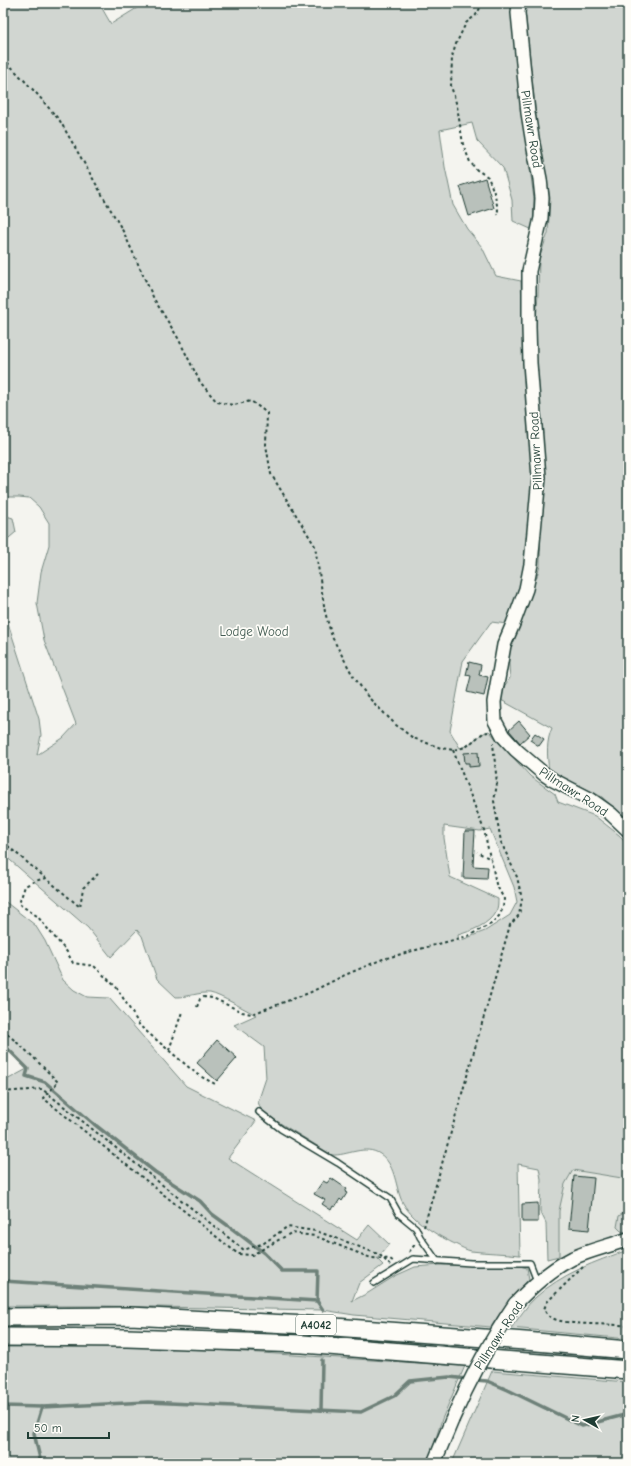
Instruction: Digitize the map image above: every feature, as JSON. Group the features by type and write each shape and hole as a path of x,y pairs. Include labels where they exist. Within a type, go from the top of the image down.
{"highway":[{"name":"A4042","path":"3,1317 130,1316 307,1325 628,1350"},
{"name":"A4042","path":"3,1336 127,1338 302,1344 628,1370"}],"street":[{"name":"Pillmawr Road","path":"519,3 518,13 528,114 542,198 541,218 529,271 530,370 539,477 531,564 526,589 504,645 494,702 495,721 503,736 516,750 544,774 590,799 611,814 628,830"},
{"name":"Pillmawr Road","path":"434,1463 468,1382 515,1304 537,1282 574,1258 628,1239"}],"lane":[{"path":"259,1112 281,1129 338,1163 390,1198 399,1214 416,1228 420,1237 437,1261"},
{"path":"374,1283 413,1259 471,1263 530,1263 537,1282"}],"path":[{"path":"483,3 476,15 466,23 456,44 452,57 451,86 457,106 463,144 470,162 477,170 488,177 495,195 498,210 497,215"},
{"path":"3,58 60,121 124,233 154,299 178,338 200,382 216,402 234,405 251,401 267,414 266,445 271,474 315,546 324,612 332,637 352,674 368,697 396,725 413,738 441,748 453,750 466,747 483,733 489,731 491,736"},
{"path":"408,1254 420,1237 510,925 519,915 522,899 517,877 501,842 494,801 497,784 493,742"},
{"path":"197,1007 200,999 208,997 242,1012 250,1014 260,1012 309,993 345,975 383,959 463,937 491,924 499,916 503,908 504,899 496,884 484,830 453,750"},
{"path":"3,842 80,907 83,888 98,874"},
{"path":"477,852 491,859"},
{"path":"46,878 25,886 19,904 37,916 67,952 73,963 94,966 117,988 140,1026 198,1075 217,1085"},
{"path":"168,1050 182,1012"},
{"path":"3,1030 58,1082 43,1098 238,1254 252,1255 290,1233 315,1236 371,1258 390,1259 396,1262"},
{"path":"3,1092 42,1088 244,1250 264,1243 287,1227 316,1231 380,1255 395,1270"},
{"path":"586,1265 546,1302 544,1309 548,1315 553,1319 562,1321 628,1326"}],"shaded area":[{"path":"573,1170 628,1179 628,1210 619,1217 617,1227 621,1231 596,1243 559,1256 559,1211 565,1184"}],"green space":[{"name":"Lodge Wood","path":"3,3 99,3 111,24 145,3 512,3 516,62 534,199 533,230 513,221 512,200 503,168 477,141 472,123 440,130 445,167 453,205 467,229 482,247 496,276 521,281 526,402 533,483 524,571 515,604 507,624 491,622 463,661 450,731 460,748 489,731 530,776 555,794 558,802 595,816 628,844 628,1179 573,1170 565,1184 559,1211 559,1256 547,1259 546,1223 540,1211 541,1179 539,1168 518,1164 520,1255 471,1251 442,1237 425,1226 405,1207 392,1169 385,1158 380,1154 374,1151 362,1150 332,1155 262,1112 258,1102 266,1078 264,1047 234,1025 256,1015 210,993 176,997 157,979 142,936 137,930 111,957 88,928 3,854 3,603 7,620 39,719 41,735 37,755 63,738 76,724 44,640 37,603 41,572 49,545 49,523 39,507 29,498 3,497","holes":["444,826 480,831 490,829 514,887 517,902 510,915 485,931 459,941 458,935 479,927 493,916 497,908 498,899 450,877 444,838"]},
{"path":"531,3 628,3 628,821 602,797 549,770 548,749 552,728 501,700 503,688 510,678 508,652 540,566 541,517 545,477 536,358 536,320 539,259 548,233 550,198 537,126 525,10 532,5"},
{"path":"3,515 13,518 16,532 3,543"},
{"path":"3,900 35,925 45,941 63,980 74,990 87,997 109,998 186,1086 256,1121 228,1158 357,1240 369,1225 389,1244 377,1259 383,1265 359,1283 352,1301 395,1276 415,1267 439,1265 516,1265 527,1268 529,1279 507,1303 491,1327 354,1315 323,1310 3,1306 3,1082 27,1069 3,1044"},
{"path":"628,1210 628,1233 621,1231 617,1227 619,1216"},
{"path":"628,1250 628,1339 511,1328 532,1301 556,1282 579,1269"},
{"path":"109,1346 198,1349 465,1366 442,1419 428,1463 3,1463 3,1347"},
{"path":"492,1371 628,1382 628,1463 452,1463"}],"building":[{"path":"485,178 494,208 469,216 460,186"},
{"path":"469,662 481,665 479,675 488,677 484,696 467,692 471,676 466,675"},
{"path":"519,721 530,734 520,743 509,730"},
{"path":"535,733 544,739 539,746 530,740"},
{"path":"478,752 479,766 469,767 469,763 465,763 464,753"},
{"path":"465,831 475,831 473,866 488,867 487,879 463,878"},
{"path":"217,1040 237,1058 217,1081 197,1063"},
{"path":"574,1176 594,1178 589,1230 569,1228"},
{"path":"331,1178 347,1189 345,1192 347,1193 342,1201 340,1199 331,1210 322,1204 325,1200 314,1194 323,1181 327,1183"},
{"path":"538,1203 538,1222 522,1222 522,1204"}],"waterway":[{"path":"3,1044 28,1069 26,1076 45,1082 94,1124 155,1172 200,1201 212,1214 264,1253 282,1271 318,1271 317,1301 323,1310"},
{"path":"3,1281 317,1301"},
{"path":"321,1410 322,1360"},
{"path":"41,1463 34,1433 42,1407 148,1402 361,1412 394,1396 410,1381 449,1377 468,1379"},
{"path":"475,1380 487,1381 508,1390 582,1426 628,1414"},
{"path":"3,1406 42,1407"}]}
